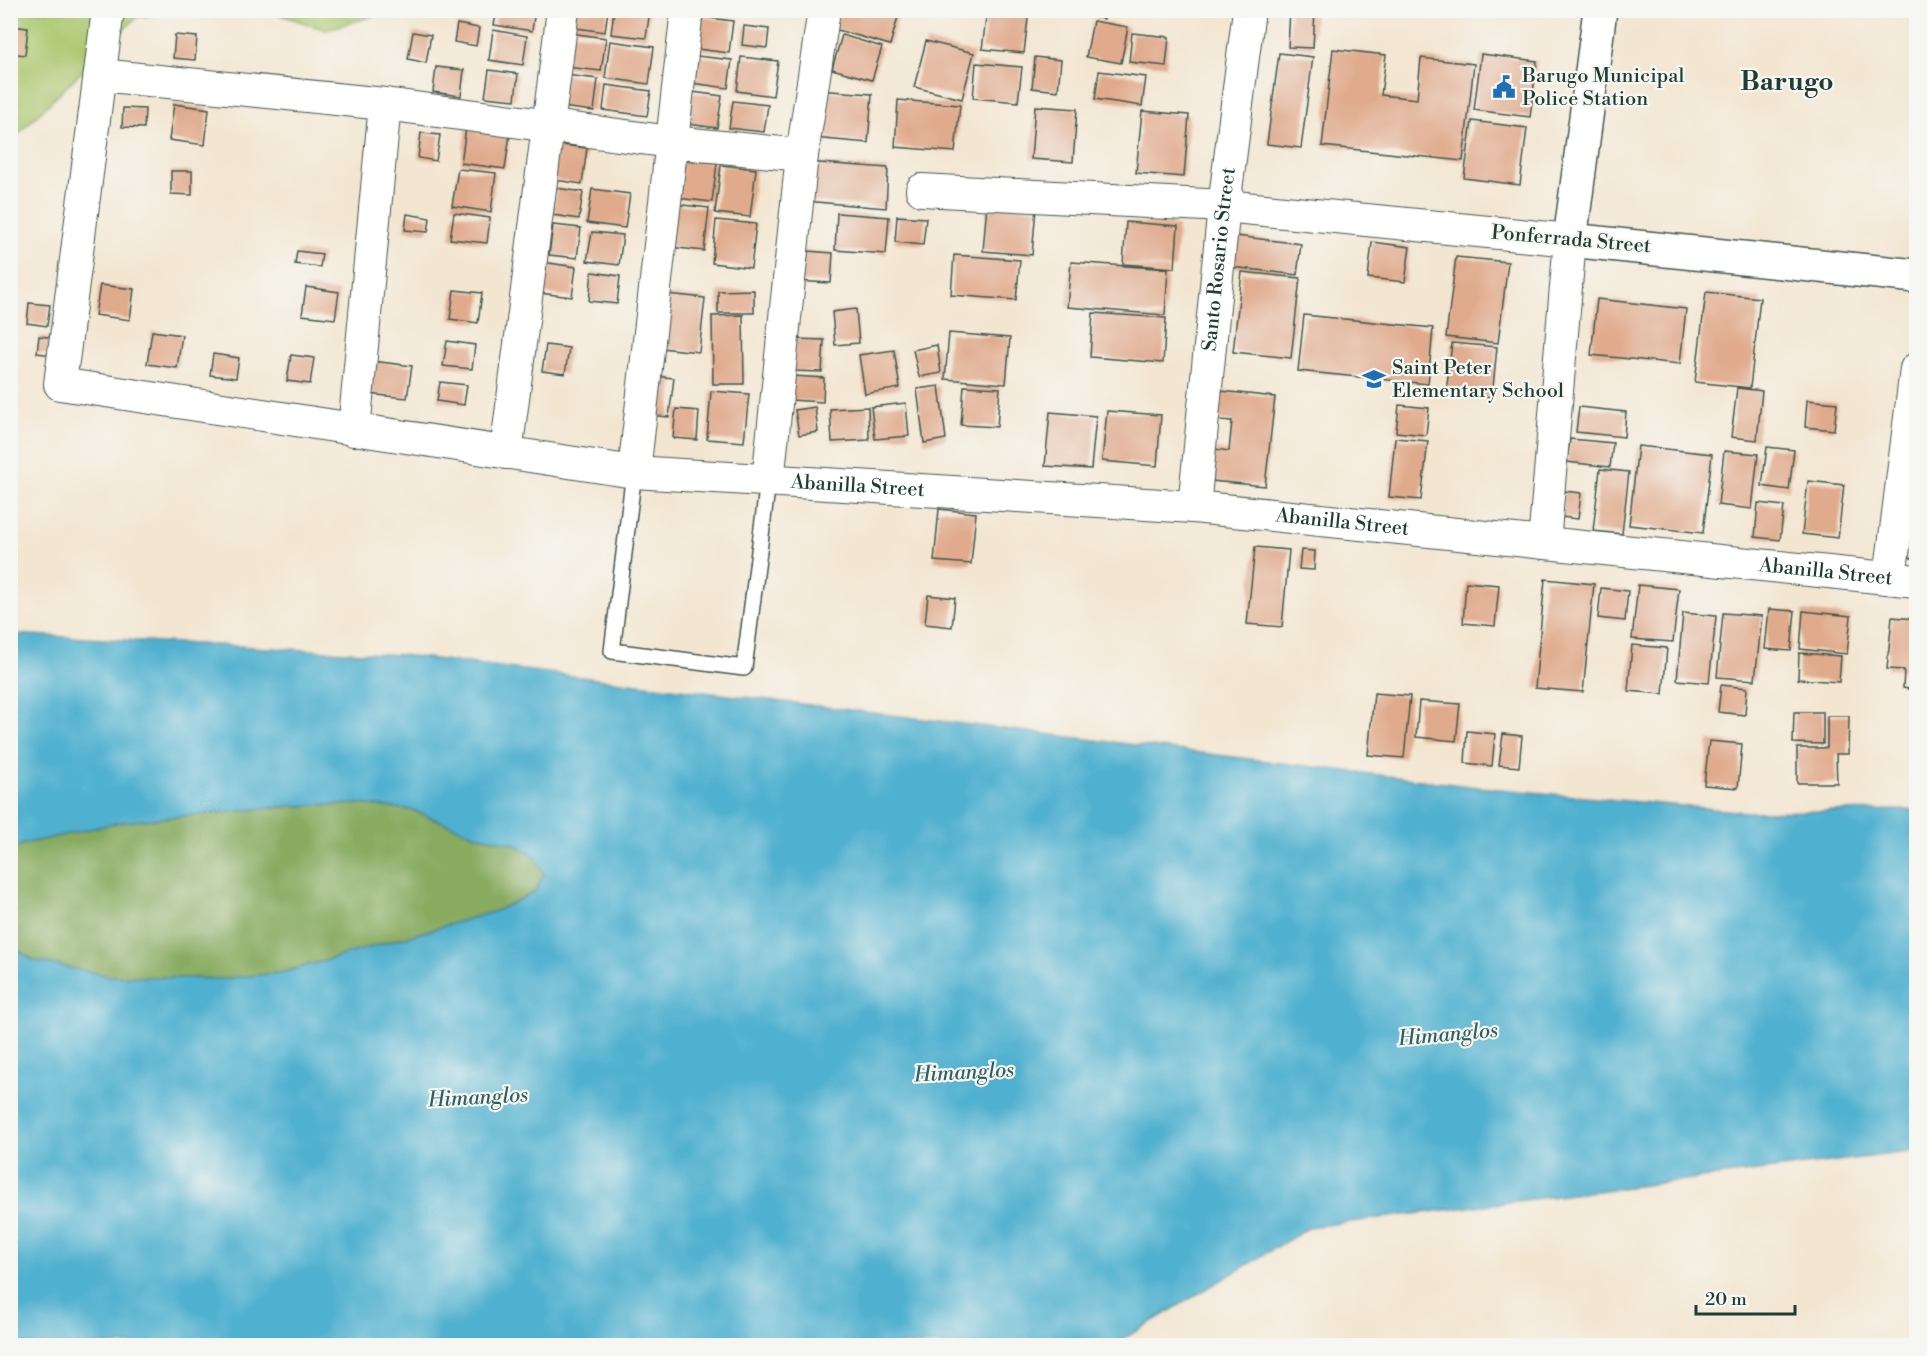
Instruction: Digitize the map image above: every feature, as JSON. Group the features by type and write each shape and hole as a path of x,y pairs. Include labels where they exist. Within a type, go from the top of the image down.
{"street":[{"path":"108,10 100,75 385,104 547,127 802,156"},
{"path":"506,453 563,10"},
{"path":"634,472 687,10"},
{"path":"768,481 802,156 824,10"},
{"name":"Santo Rosario Street","path":"1194,507 1224,206 1249,10"},
{"path":"1544,543 1569,240 1600,10"},
{"name":"Abanilla Street","path":"100,75 60,384 634,472 1194,507 1903,580"},
{"path":"354,430 385,104"},
{"name":"Ponferrada Street","path":"922,190 1224,206 1917,276"},
{"path":"1903,580 1917,369"}],"lane":[{"path":"634,472 612,651 744,668 768,481"}],"green space":[{"path":"11,11 178,11 137,17 11,141"},
{"path":"269,11 389,11 326,30"},
{"path":"360,804 412,810 476,835 514,844 534,855 544,874 535,892 496,911 285,972 223,979 110,976 35,961 11,946 10,853 20,845 120,822 292,806"}],"water":[{"name":"Himanglos","path":"11,634 402,655 1478,787 1747,812 1916,810 1916,1151 1310,1227 1113,1345 11,1345 11,946 35,961 110,976 223,979 285,972 496,911 535,892 544,874 534,855 514,844 476,835 412,810 360,804 292,806 120,822 20,845 11,853"}],"building":[{"path":"497,10 535,10 532,31 494,25"},
{"path":"564,10 608,10 605,32 562,26"},
{"path":"614,10 650,10 646,38 611,34"},
{"path":"839,10 900,10 890,45 834,29"},
{"path":"987,10 1029,10 1024,53 982,49"},
{"path":"1068,10 1106,10 1104,19 1068,12"},
{"path":"1290,10 1315,10 1313,48 1288,47"},
{"path":"694,16 733,21 729,53 690,48"},
{"path":"1093,21 1128,27 1121,63 1086,57"},
{"path":"457,24 479,28 476,46 454,42"},
{"path":"10,26 28,28 25,55 10,53"},
{"path":"744,26 769,29 767,48 742,45"},
{"path":"493,30 527,36 523,65 489,60"},
{"path":"413,32 431,35 426,63 408,59"},
{"path":"562,32 606,38 601,71 557,66"},
{"path":"1132,33 1169,37 1166,66 1129,62"},
{"path":"175,35 197,37 195,60 173,58"},
{"path":"842,35 882,47 872,80 832,69"},
{"path":"610,41 654,47 649,84 605,78"},
{"path":"926,41 974,53 962,99 914,87"},
{"path":"1333,49 1386,55 1381,95 1417,99 1421,58 1474,64 1463,161 1322,146"},
{"path":"1279,53 1313,57 1301,148 1267,144"},
{"path":"1481,54 1537,61 1530,117 1474,110"},
{"path":"688,55 732,60 728,88 684,82"},
{"path":"741,57 778,61 773,96 737,91"},
{"path":"1035,57 1061,60 1058,91 1032,88"},
{"path":"976,63 1022,67 1018,102 973,98"},
{"path":"436,67 464,70 461,96 433,92"},
{"path":"489,70 518,74 515,100 485,97"},
{"path":"1099,71 1146,77 1142,106 1095,99"},
{"path":"557,74 598,79 594,111 553,106"},
{"path":"606,85 651,91 647,116 603,110"},
{"path":"817,90 872,94 868,143 813,138"},
{"path":"685,91 722,96 717,128 681,123"},
{"path":"898,100 960,105 955,152 895,147"},
{"path":"733,101 768,105 764,132 729,128"},
{"path":"174,104 209,109 205,145 169,140"},
{"path":"1035,106 1077,109 1073,162 1031,159"},
{"path":"123,108 145,109 144,128 122,127"},
{"path":"1142,111 1189,115 1184,177 1136,173"},
{"path":"1472,121 1527,128 1520,185 1464,178"},
{"path":"466,128 510,134 505,169 461,163"},
{"path":"421,133 440,135 436,161 418,158"},
{"path":"553,144 587,148 582,184 548,179"},
{"path":"672,159 717,163 712,202 668,197"},
{"path":"806,162 888,168 886,208 804,201"},
{"path":"721,165 756,169 750,217 715,213"},
{"path":"458,169 496,173 491,212 452,206"},
{"path":"171,171 192,171 192,195 171,194"},
{"path":"556,188 583,192 579,219 553,215"},
{"path":"592,189 630,194 625,228 587,223"},
{"path":"674,204 709,208 704,251 669,247"},
{"path":"987,204 1036,208 1032,255 983,251"},
{"path":"454,213 490,218 487,243 450,239"},
{"path":"837,213 889,217 886,254 835,250"},
{"path":"407,214 430,218 428,232 405,230"},
{"path":"897,216 926,218 923,245 895,242"},
{"path":"716,220 756,224 751,268 712,263"},
{"path":"1126,222 1178,226 1175,268 1123,264"},
{"path":"553,225 581,228 577,258 549,255"},
{"path":"592,232 623,235 619,265 587,261"},
{"path":"1236,236 1301,244 1297,275 1232,267"},
{"path":"1372,242 1410,247 1405,282 1368,278"},
{"path":"795,250 833,253 831,283 793,281"},
{"path":"297,251 322,254 320,267 295,264"},
{"path":"954,255 1020,260 1016,300 951,295"},
{"path":"1456,257 1508,262 1498,343 1446,337"},
{"path":"535,261 576,267 572,297 531,292"},
{"path":"1071,262 1168,269 1165,315 1067,307"},
{"path":"592,272 620,276 617,304 589,301"},
{"path":"1242,272 1300,278 1291,358 1233,352"},
{"path":"100,285 134,289 130,320 95,315"},
{"path":"306,287 339,292 335,319 302,315"},
{"path":"454,290 482,293 478,323 450,319"},
{"path":"754,290 754,313 718,313 718,291"},
{"path":"1706,292 1760,298 1750,388 1695,382"},
{"path":"657,293 705,298 699,352 651,347"},
{"path":"1597,299 1686,309 1680,364 1591,355"},
{"path":"29,303 50,305 47,326 27,323"},
{"path":"856,309 859,343 835,345 832,312"},
{"path":"1093,313 1166,318 1163,363 1090,357"},
{"path":"743,315 744,384 713,384 712,316"},
{"path":"1304,315 1433,328 1428,384 1298,371"},
{"path":"152,331 182,335 177,368 147,364"},
{"path":"949,333 1010,338 1006,384 945,379"},
{"path":"39,336 55,338 52,355 37,353"},
{"path":"795,339 824,340 822,372 793,371"},
{"path":"447,341 475,345 472,369 443,366"},
{"path":"1452,343 1497,347 1492,398 1446,393"},
{"path":"546,345 569,348 565,374 542,371"},
{"path":"937,345 941,373 919,377 913,350"},
{"path":"894,350 900,388 865,394 859,355"},
{"path":"213,354 239,358 236,378 210,375"},
{"path":"291,355 314,358 310,384 287,381"},
{"path":"372,361 412,366 407,398 367,394"},
{"path":"652,376 674,378 669,417 647,415"},
{"path":"792,376 824,378 823,402 790,400"},
{"path":"440,382 467,385 464,405 437,401"},
{"path":"939,386 946,439 924,443 917,389"},
{"path":"964,386 1000,388 997,427 961,425"},
{"path":"1737,388 1762,391 1757,440 1731,437"},
{"path":"711,391 749,394 744,442 707,439"},
{"path":"1221,391 1275,397 1265,486 1211,481 1215,449 1229,451 1232,421 1218,420"},
{"path":"1807,400 1837,403 1834,430 1805,427"},
{"path":"906,403 909,436 875,439 871,407"},
{"path":"1399,405 1429,408 1426,435 1396,432"},
{"path":"815,407 818,432 799,435 795,410"},
{"path":"868,407 869,440 832,442 830,409"},
{"path":"1579,407 1626,412 1624,437 1576,432"},
{"path":"676,409 699,411 697,440 673,438"},
{"path":"1107,411 1161,415 1157,466 1102,461"},
{"path":"1050,412 1096,416 1091,469 1045,466"},
{"path":"1395,438 1428,441 1421,500 1389,497"},
{"path":"1570,439 1613,443 1610,467 1567,462"},
{"path":"1638,446 1712,454 1703,533 1629,525"},
{"path":"1767,447 1794,450 1789,490 1762,486"},
{"path":"1724,451 1758,454 1752,509 1718,505"},
{"path":"1600,469 1629,472 1622,534 1593,531"},
{"path":"1808,481 1844,485 1838,538 1802,534"},
{"path":"1564,491 1581,493 1578,519 1561,517"},
{"path":"1758,503 1784,506 1780,540 1755,537"},
{"path":"939,509 976,513 971,564 934,561"},
{"path":"1911,523 1916,524 1916,559 1907,557"},
{"path":"1255,547 1289,550 1282,627 1247,624"},
{"path":"1301,550 1315,551 1314,570 1299,569"},
{"path":"1545,579 1594,584 1583,692 1535,688"},
{"path":"1466,582 1499,585 1495,626 1463,623"},
{"path":"1638,585 1679,589 1673,642 1632,639"},
{"path":"1601,588 1628,591 1625,621 1598,618"},
{"path":"928,595 955,598 952,627 925,624"},
{"path":"1769,609 1795,611 1791,651 1765,649"},
{"path":"1803,611 1851,616 1847,654 1800,649"},
{"path":"1683,613 1716,616 1709,683 1677,680"},
{"path":"1723,613 1762,616 1755,680 1717,677"},
{"path":"1892,617 1916,619 1916,690 1903,688 1904,670 1887,669"},
{"path":"1632,645 1667,648 1663,694 1628,691"},
{"path":"1799,653 1841,656 1839,682 1798,679"},
{"path":"1721,685 1747,688 1745,715 1718,712"},
{"path":"1374,693 1410,696 1404,758 1368,755"},
{"path":"1419,701 1460,704 1456,741 1416,737"},
{"path":"1794,712 1823,712 1823,744 1793,743"},
{"path":"1827,716 1849,716 1848,754 1836,754 1837,783 1797,783 1797,748 1827,748"},
{"path":"1467,731 1495,734 1492,766 1465,763"},
{"path":"1503,734 1522,736 1519,767 1499,765"},
{"path":"1709,741 1742,744 1738,788 1704,785"}],"place":[{"name":"Barugo Municipal Police Station","path":"1504,87"},
{"name":"Saint Peter Elementary School","path":"1374,379"}],"district":[{"name":"Barugo","path":"1787,82"}]}
